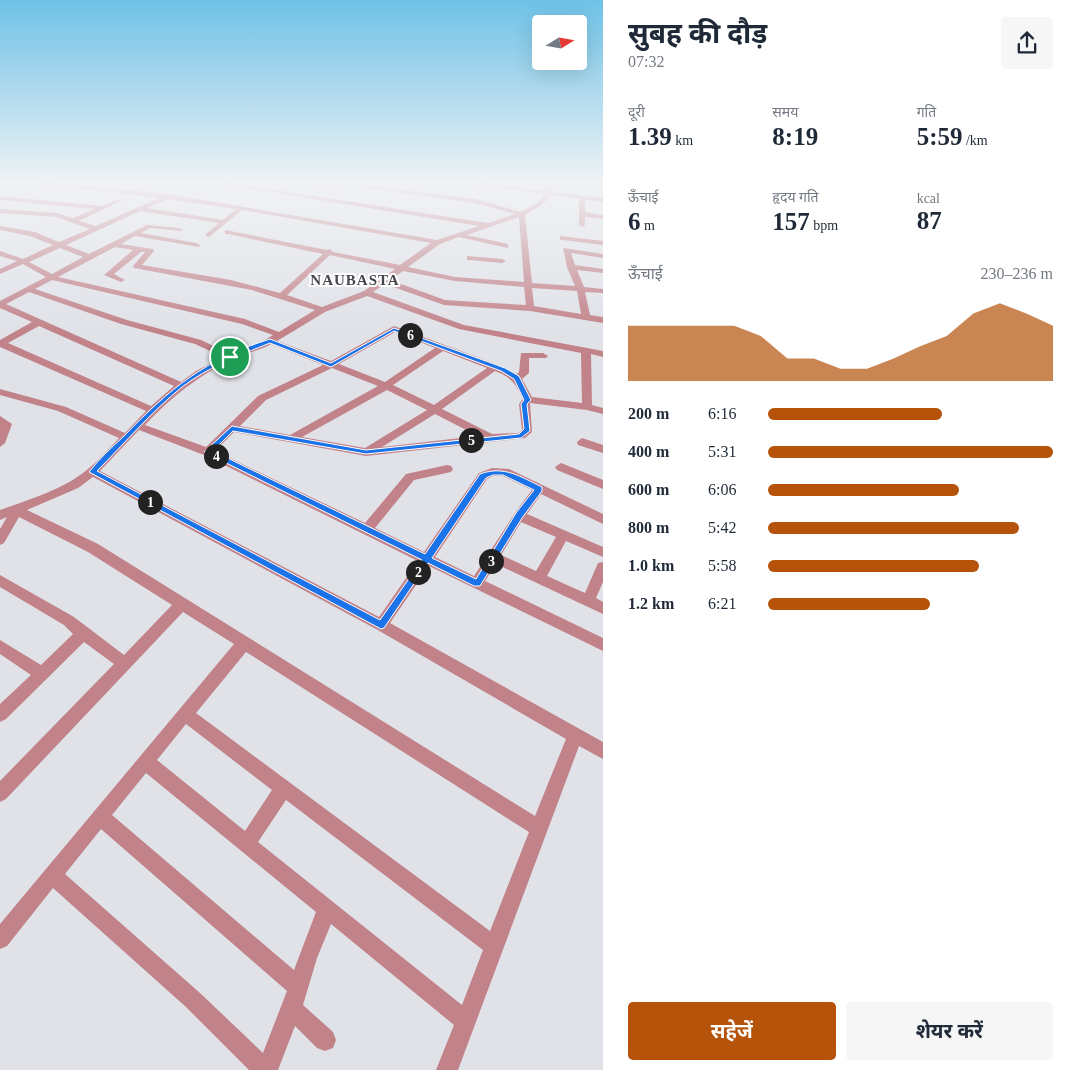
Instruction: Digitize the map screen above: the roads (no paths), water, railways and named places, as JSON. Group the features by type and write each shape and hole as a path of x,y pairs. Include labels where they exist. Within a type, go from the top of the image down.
{"street":[{"path":"21,232 32,234 91,258"},
{"path":"0,272 89,232"},
{"path":"0,304 139,232"},
{"path":"209,235 213,232"},
{"path":"228,232 468,280 603,291"},
{"path":"379,232 437,242"},
{"path":"0,515 17,510 74,485 92,472 127,438 152,410 180,385 210,366 280,335 322,310 367,293 404,268 437,242 469,232"},
{"path":"525,232 527,285 530,308"},
{"path":"562,232 571,267 580,288 586,317"},
{"path":"135,234 196,245"},
{"path":"460,235 505,246"},
{"path":"563,238 603,243"},
{"path":"109,291 151,252 170,240"},
{"path":"117,245 151,252"},
{"path":"138,249 108,275 129,273 213,278 283,294 322,310"},
{"path":"566,250 603,256"},
{"path":"283,294 330,251"},
{"path":"0,253 23,262 53,278 245,322 280,335"},
{"path":"468,280 471,254 502,261"},
{"path":"571,267 603,271"},
{"path":"384,281 444,302 530,308 603,320"},
{"path":"28,289 124,322 198,342 230,357"},
{"path":"367,293 462,326 603,354"},
{"path":"0,304 180,385"},
{"path":"0,343 39,322"},
{"path":"208,452 262,398 331,365 394,329 495,367 517,378 528,400"},
{"path":"270,340 386,386 490,438"},
{"path":"0,343 152,410"},
{"path":"292,438 386,386 442,348"},
{"path":"586,350 588,407"},
{"path":"517,378 524,373 524,355 543,356"},
{"path":"366,452 434,410 495,367"},
{"path":"0,392 62,409 127,438"},
{"path":"232,428 366,452 524,434 528,426 524,404 528,400"},
{"path":"528,400 588,407 603,411"},
{"path":"0,419 8,424 0,443"},
{"path":"138,426 208,452 603,645"},
{"path":"582,442 603,449"},
{"path":"561,467 603,485"},
{"path":"367,530 410,477 448,470"},
{"path":"92,472 381,625 603,750"},
{"path":"381,625 483,476 492,472 505,472 603,519"},
{"path":"477,583 519,516 539,489"},
{"path":"0,540 17,510"},
{"path":"17,510 94,548 539,828"},
{"path":"519,516 603,552"},
{"path":"539,578 563,535"},
{"path":"493,557 603,608"},
{"path":"588,601 603,567"},
{"path":"0,580 69,620 79,630 125,663"},
{"path":"0,793 183,603"},
{"path":"0,714 72,646 80,636 79,630"},
{"path":"0,939 244,642"},
{"path":"0,646 42,674"},
{"path":"185,714 494,946"},
{"path":"447,1070 575,735"},
{"path":"146,762 465,1021"},
{"path":"246,844 284,788"},
{"path":"100,816 299,988"},
{"path":"52,875 193,1000 266,1070 299,988 307,958 327,910"},
{"path":"291,1008 325,1040"}],"district":[{"name":"NAUBASTA","path":"355,280"}]}
